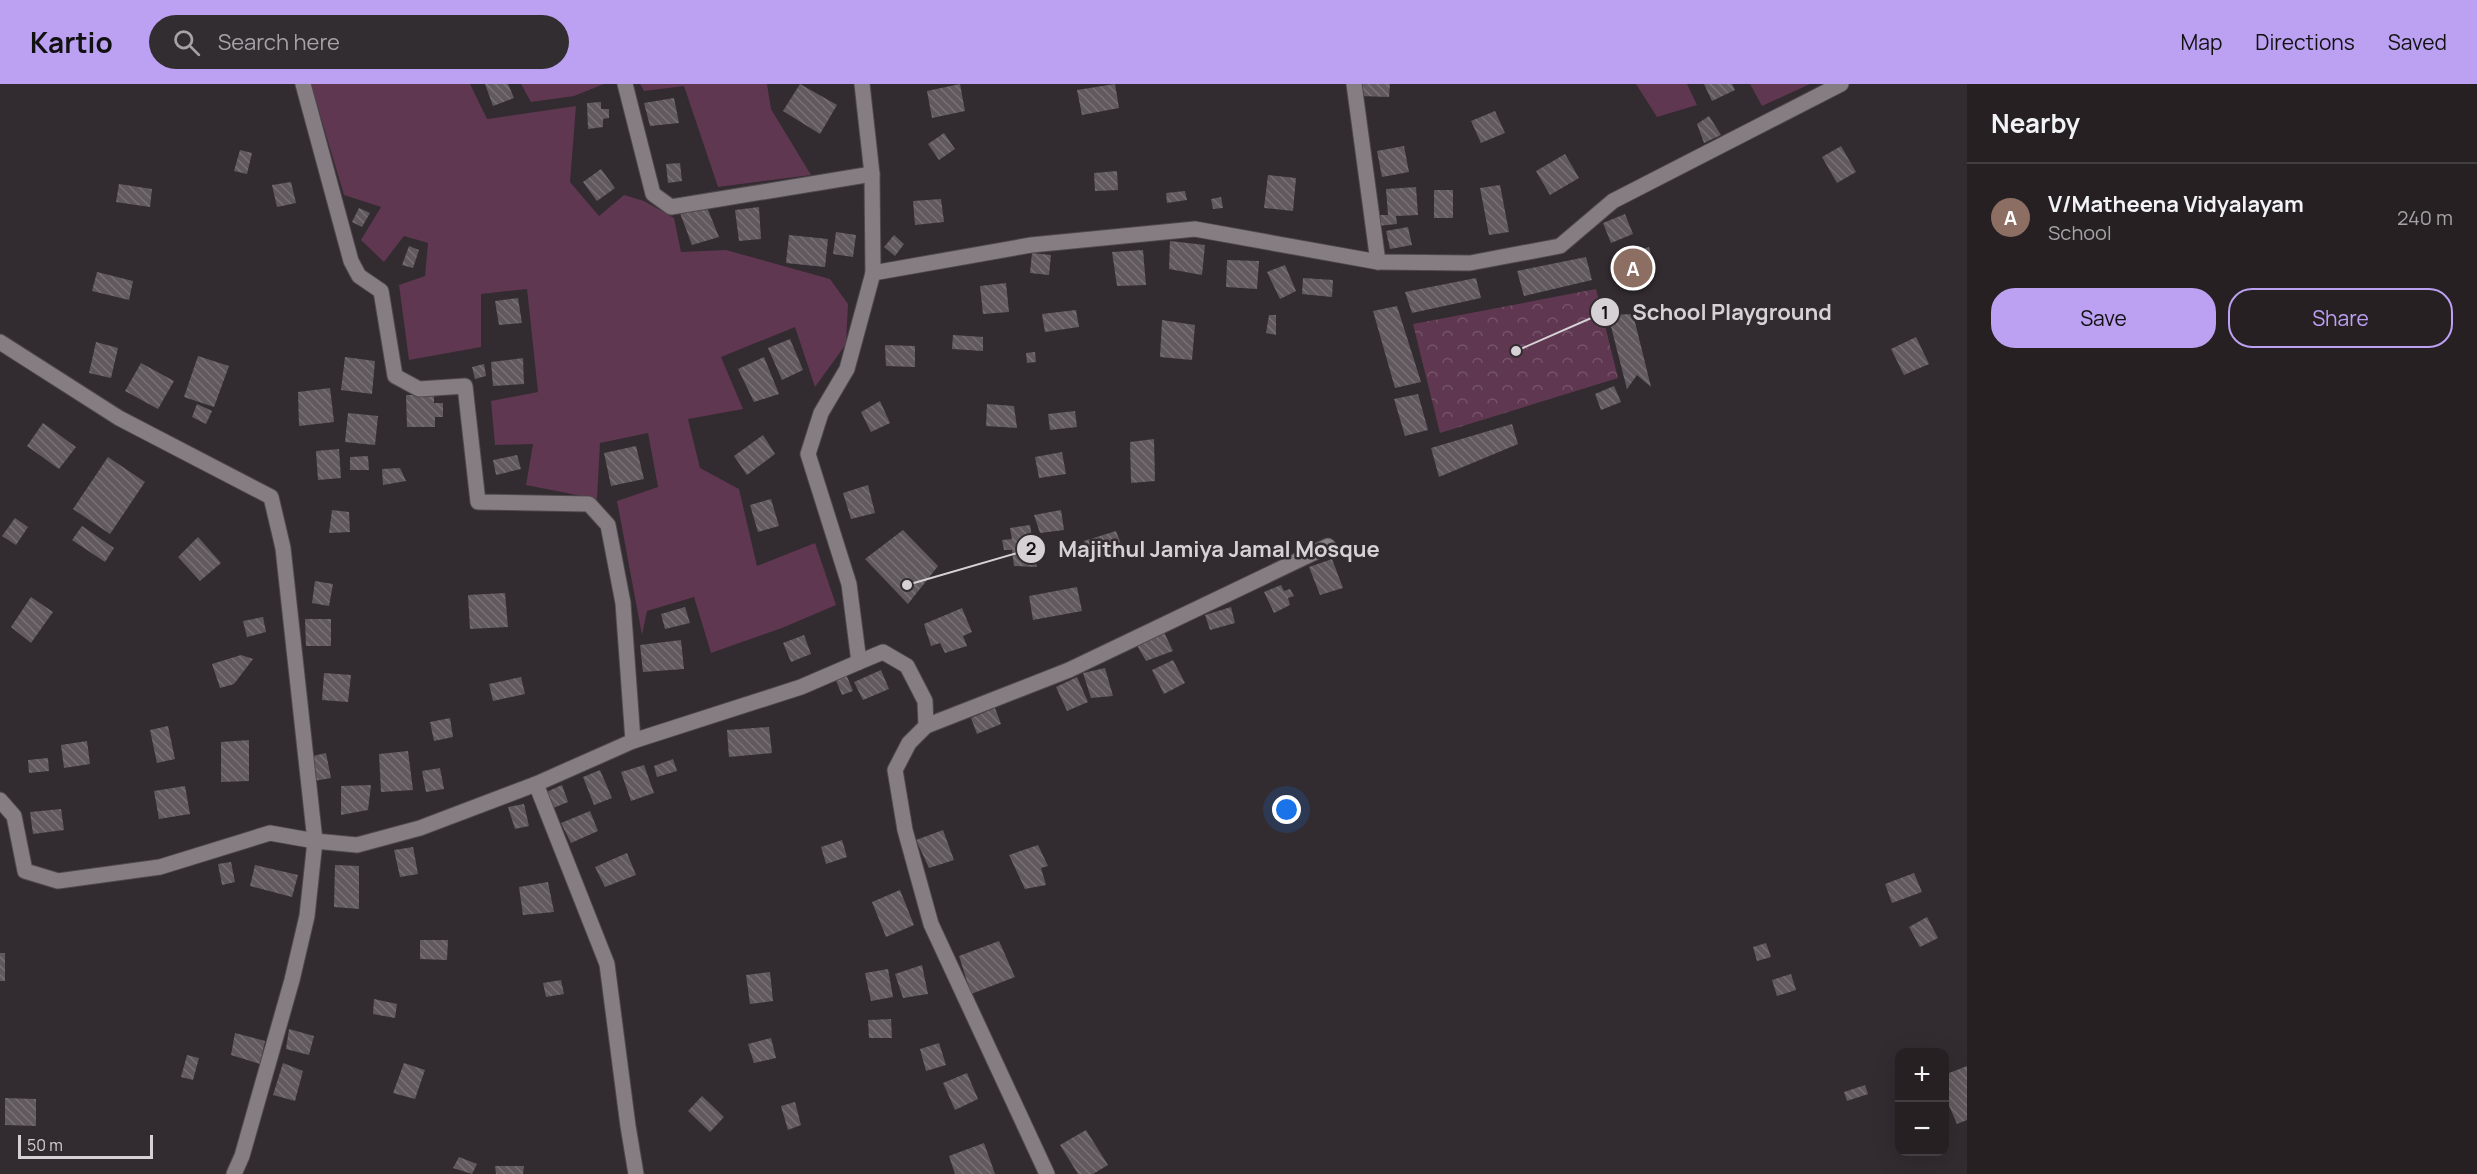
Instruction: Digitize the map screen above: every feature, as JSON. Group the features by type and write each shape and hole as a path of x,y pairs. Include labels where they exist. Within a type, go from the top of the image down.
{"street":[{"path":"303,84 351,261 358,276 381,291 395,376 419,389 465,386 478,502 589,504 608,525 623,603 633,741"},
{"path":"625,84 653,194 671,207 872,174"},
{"path":"859,662 849,584 808,454 821,413 847,369 873,273 872,174 862,84"},
{"path":"1354,84 1378,262"},
{"path":"873,273 1031,245 1196,230 1378,262 1470,263 1560,246 1613,201 1841,84"},
{"path":"0,342 119,418 271,497 284,548 315,841 307,916 292,980 242,1156 234,1174"},
{"path":"1047,1174 931,924 905,830 895,770 909,743 926,726 1069,670 1328,546"},
{"path":"0,800 14,816 25,871 58,882 160,867 270,833 357,845 420,828 536,784 633,741 801,687 883,652 907,666 925,701 926,726"},
{"path":"536,784 607,964 636,1174"}],"green space":[{"path":"311,84 470,84 487,119 576,106 570,182 599,216 624,195 644,201 674,218 681,252 726,250 830,279 848,304 846,344 815,387 795,327 721,357 743,409 688,419 700,468 739,489 757,566 815,543 836,605 782,628 711,653 694,597 647,611 642,635 617,501 658,487 648,433 600,443 597,499 526,485 533,444 495,445 491,401 538,392 527,289 481,294 481,347 409,360 399,285 425,276 428,243 404,236 384,262 361,240 381,207 344,195"},
{"path":"521,84 604,84 574,96 531,102"},
{"path":"640,84 767,84 771,109 811,175 718,187 684,86 644,91"},
{"path":"1636,84 1687,84 1697,105 1657,117"},
{"path":"1750,84 1810,84 1762,106"},
{"path":"1596,289 1618,378 1440,433 1413,324"}],"building":[{"path":"485,84 508,84 514,98 493,106"},
{"path":"800,84 837,105 820,134 783,111"},
{"path":"960,84 965,111 932,118 927,91"},
{"path":"1115,84 1119,108 1082,115 1077,90"},
{"path":"1360,84 1390,84 1389,97 1359,96"},
{"path":"1704,84 1732,84 1735,90 1712,101"},
{"path":"674,98 679,123 650,126 644,103"},
{"path":"601,102 601,109 609,109 609,118 603,119 603,127 588,129 587,103"},
{"path":"1495,111 1505,133 1481,143 1471,121"},
{"path":"1709,116 1721,135 1704,143 1697,124"},
{"path":"944,133 955,149 939,160 928,144"},
{"path":"1404,146 1409,172 1382,177 1377,151"},
{"path":"1841,146 1856,172 1837,183 1822,157"},
{"path":"240,150 252,153 247,174 234,171"},
{"path":"1565,154 1579,178 1550,195 1536,171"},
{"path":"680,163 682,181 668,183 666,164"},
{"path":"601,169 615,188 597,201 583,182"},
{"path":"1117,171 1118,190 1095,191 1094,173"},
{"path":"1268,175 1296,178 1293,211 1264,208"},
{"path":"291,182 296,203 277,207 272,185"},
{"path":"119,184 152,189 150,207 116,202"},
{"path":"1500,185 1509,232 1489,235 1480,188"},
{"path":"1416,187 1418,215 1396,216 1397,224 1377,226 1376,215 1388,215 1386,189"},
{"path":"1434,190 1453,190 1453,218 1434,218"},
{"path":"1185,191 1187,200 1167,203 1166,193"},
{"path":"1221,197 1223,208 1213,209 1211,199"},
{"path":"941,199 944,222 915,225 913,201"},
{"path":"706,205 719,237 692,245 680,213"},
{"path":"759,207 761,239 739,241 735,210"},
{"path":"359,208 370,213 362,227 352,222"},
{"path":"1625,214 1633,234 1611,243 1603,223"},
{"path":"1408,227 1412,245 1390,249 1386,231"},
{"path":"836,232 856,235 853,257 833,254"},
{"path":"789,235 828,239 825,267 786,263"},
{"path":"894,235 904,244 895,256 884,247"},
{"path":"1170,241 1205,245 1202,275 1169,269"},
{"path":"409,246 419,250 413,268 402,265"},
{"path":"1649,247 1653,262 1634,268 1630,253"},
{"path":"1143,250 1146,285 1117,286 1112,252"},
{"path":"1032,253 1051,255 1049,275 1030,273"},
{"path":"1586,257 1592,280 1524,296 1517,271"},
{"path":"1227,260 1259,261 1257,289 1226,287"},
{"path":"1285,265 1296,291 1280,299 1267,272"},
{"path":"97,272 133,281 129,300 92,291"},
{"path":"1303,278 1333,280 1332,297 1302,294"},
{"path":"1476,278 1481,298 1412,313 1405,292"},
{"path":"1006,283 1009,312 983,314 980,286"},
{"path":"518,298 522,323 499,325 495,301"},
{"path":"1397,306 1421,382 1395,388 1373,311"},
{"path":"1076,310 1079,327 1045,332 1042,314"},
{"path":"1633,314 1651,387 1637,375 1627,389 1608,315"},
{"path":"1269,315 1276,315 1276,335 1266,333"},
{"path":"1162,320 1195,325 1192,360 1160,357"},
{"path":"953,335 983,337 983,351 952,349"},
{"path":"1916,337 1929,364 1904,375 1891,349"},
{"path":"790,339 803,370 782,380 768,348"},
{"path":"96,342 118,348 111,378 89,373"},
{"path":"885,345 915,346 915,367 886,366"},
{"path":"1035,352 1036,362 1027,363 1026,353"},
{"path":"198,356 229,366 214,407 184,397"},
{"path":"345,357 375,361 372,394 341,390"},
{"path":"764,357 779,394 754,402 738,369"},
{"path":"523,358 524,384 493,386 491,362"},
{"path":"141,363 174,381 158,409 125,391"},
{"path":"484,364 486,376 475,379 472,367"},
{"path":"1614,386 1621,402 1601,410 1595,394"},
{"path":"330,388 334,422 299,426 298,392"},
{"path":"1418,394 1428,430 1405,436 1394,399"},
{"path":"406,395 434,395 434,403 443,403 443,417 435,417 435,427 407,427"},
{"path":"880,401 890,423 871,432 861,412"},
{"path":"197,404 212,411 206,424 192,417"},
{"path":"987,404 1014,406 1017,428 986,426"},
{"path":"1075,411 1077,427 1050,430 1048,414"},
{"path":"348,413 378,416 375,445 345,442"},
{"path":"43,423 76,447 59,469 27,446"},
{"path":"1512,424 1518,444 1439,477 1431,448"},
{"path":"763,435 775,454 747,475 734,456"},
{"path":"1154,439 1155,481 1131,483 1130,442"},
{"path":"636,446 644,479 611,486 604,453"},
{"path":"339,449 341,478 318,480 316,451"},
{"path":"1062,452 1066,474 1039,478 1035,457"},
{"path":"517,455 521,469 496,475 493,460"},
{"path":"368,456 369,470 350,470 350,457"},
{"path":"108,457 145,482 110,534 73,509"},
{"path":"400,468 406,481 383,485 382,469"},
{"path":"868,485 875,513 851,519 843,493"},
{"path":"771,499 779,526 758,532 750,505"},
{"path":"332,510 349,512 350,532 329,533"},
{"path":"1061,510 1064,530 1040,533 1034,515"},
{"path":"15,518 28,527 16,545 2,536"},
{"path":"1030,525 1037,567 1014,566 1012,550 1004,550 1002,540 1012,539 1010,528"},
{"path":"82,526 114,548 105,562 72,540"},
{"path":"903,530 938,566 908,604 865,559"},
{"path":"1116,531 1124,552 1090,561 1084,541"},
{"path":"198,537 221,563 200,581 178,557"},
{"path":"1332,559 1343,588 1320,595 1309,567"},
{"path":"315,581 333,584 329,606 312,603"},
{"path":"1281,585 1284,591 1290,589 1294,596 1288,598 1290,605 1274,613 1264,592"},
{"path":"1077,587 1082,611 1033,620 1029,596"},
{"path":"505,593 508,627 470,629 468,595"},
{"path":"31,597 53,612 31,643 11,627"},
{"path":"685,607 690,623 665,629 661,614"},
{"path":"1231,607 1235,623 1210,630 1205,615"},
{"path":"962,608 972,632 963,636 967,646 945,653 940,643 931,646 924,624"},
{"path":"263,617 266,632 247,637 243,621"},
{"path":"305,619 331,619 331,646 306,646"},
{"path":"1163,630 1173,651 1146,661 1135,642"},
{"path":"804,635 811,654 791,662 783,643"},
{"path":"681,640 684,669 643,672 640,645"},
{"path":"241,655 253,659 234,684 220,688 212,664"},
{"path":"1173,660 1185,683 1164,694 1152,670"},
{"path":"1105,668 1113,696 1091,698 1083,673"},
{"path":"881,670 889,689 863,700 854,682"},
{"path":"324,673 351,675 348,702 322,700"},
{"path":"846,674 853,691 842,695 835,678"},
{"path":"521,677 525,694 493,701 489,684"},
{"path":"1077,677 1088,702 1067,711 1056,687"},
{"path":"995,708 1001,724 977,734 971,718"},
{"path":"450,718 453,737 434,741 430,722"},
{"path":"168,726 175,759 157,763 150,730"},
{"path":"769,727 772,753 729,757 727,730"},
{"path":"249,740 249,781 221,782 221,742"},
{"path":"87,741 90,764 64,768 61,745"},
{"path":"408,751 413,790 381,792 379,754"},
{"path":"326,753 331,778 314,781 309,757"},
{"path":"48,758 49,771 29,773 28,760"},
{"path":"673,759 677,771 657,777 654,766"},
{"path":"644,765 654,793 631,801 621,772"},
{"path":"440,768 444,789 426,792 422,771"},
{"path":"600,770 612,798 594,805 583,777"},
{"path":"371,785 368,810 341,815 341,786"},
{"path":"562,785 568,802 551,809 544,793"},
{"path":"185,786 190,814 159,819 154,791"},
{"path":"524,804 529,826 515,829 508,807"},
{"path":"61,809 64,830 33,834 30,812"},
{"path":"590,811 598,831 571,843 561,823"},
{"path":"943,830 954,860 929,868 916,840"},
{"path":"842,840 847,857 826,864 821,847"},
{"path":"1038,845 1048,866 1041,868 1046,885 1025,889 1009,855"},
{"path":"413,847 418,874 400,877 394,850"},
{"path":"627,853 636,875 605,887 595,867"},
{"path":"231,862 235,882 222,885 218,864"},
{"path":"255,865 298,875 292,897 250,886"},
{"path":"335,865 359,866 359,909 334,907"},
{"path":"1914,873 1922,892 1892,903 1885,884"},
{"path":"548,882 554,912 523,915 519,887"},
{"path":"900,890 914,925 886,937 872,902"},
{"path":"1927,917 1938,938 1920,947 1909,927"},
{"path":"420,940 448,940 447,960 420,959"},
{"path":"999,941 1015,977 971,994 959,956"},
{"path":"1766,943 1771,957 1757,961 1753,947"},
{"path":"0,953 5,953 5,981 0,981"},
{"path":"922,965 928,994 903,998 895,974"},
{"path":"888,969 893,997 871,1001 865,973"},
{"path":"770,972 773,1001 750,1004 746,975"},
{"path":"1791,974 1796,990 1777,996 1772,980"},
{"path":"561,980 564,994 546,997 543,983"},
{"path":"374,999 397,1004 395,1018 373,1014"},
{"path":"891,1019 892,1038 869,1038 868,1020"},
{"path":"289,1029 314,1036 309,1055 286,1049"},
{"path":"235,1033 265,1041 260,1064 231,1055"},
{"path":"771,1038 776,1058 754,1063 748,1044"},
{"path":"939,1043 946,1065 926,1071 920,1049"},
{"path":"187,1055 199,1058 193,1080 181,1077"},
{"path":"283,1063 303,1071 295,1101 273,1095"},
{"path":"404,1063 425,1070 415,1099 393,1093"},
{"path":"1967,1066 1967,1120 1957,1124 1949,1106 1949,1073"},
{"path":"967,1073 978,1099 955,1110 943,1083"},
{"path":"1865,1085 1868,1094 1847,1101 1844,1092"},
{"path":"702,1096 724,1117 710,1132 688,1111"},
{"path":"5,1098 36,1099 36,1126 5,1125"},
{"path":"795,1102 801,1125 788,1130 781,1106"},
{"path":"1086,1130 1108,1165 1093,1174 1078,1174 1060,1145"},
{"path":"984,1143 995,1174 955,1174 949,1156"},
{"path":"459,1157 477,1164 472,1174 453,1168"},
{"path":"495,1166 524,1166 523,1174 496,1174"}],"place":[{"name":"V/Matheena Vidyalayam","path":"1633,268"},
{"name":"School Playground","path":"1516,351"},
{"name":"Majithul Jamiya Jamal Mosque","path":"907,585"}]}
